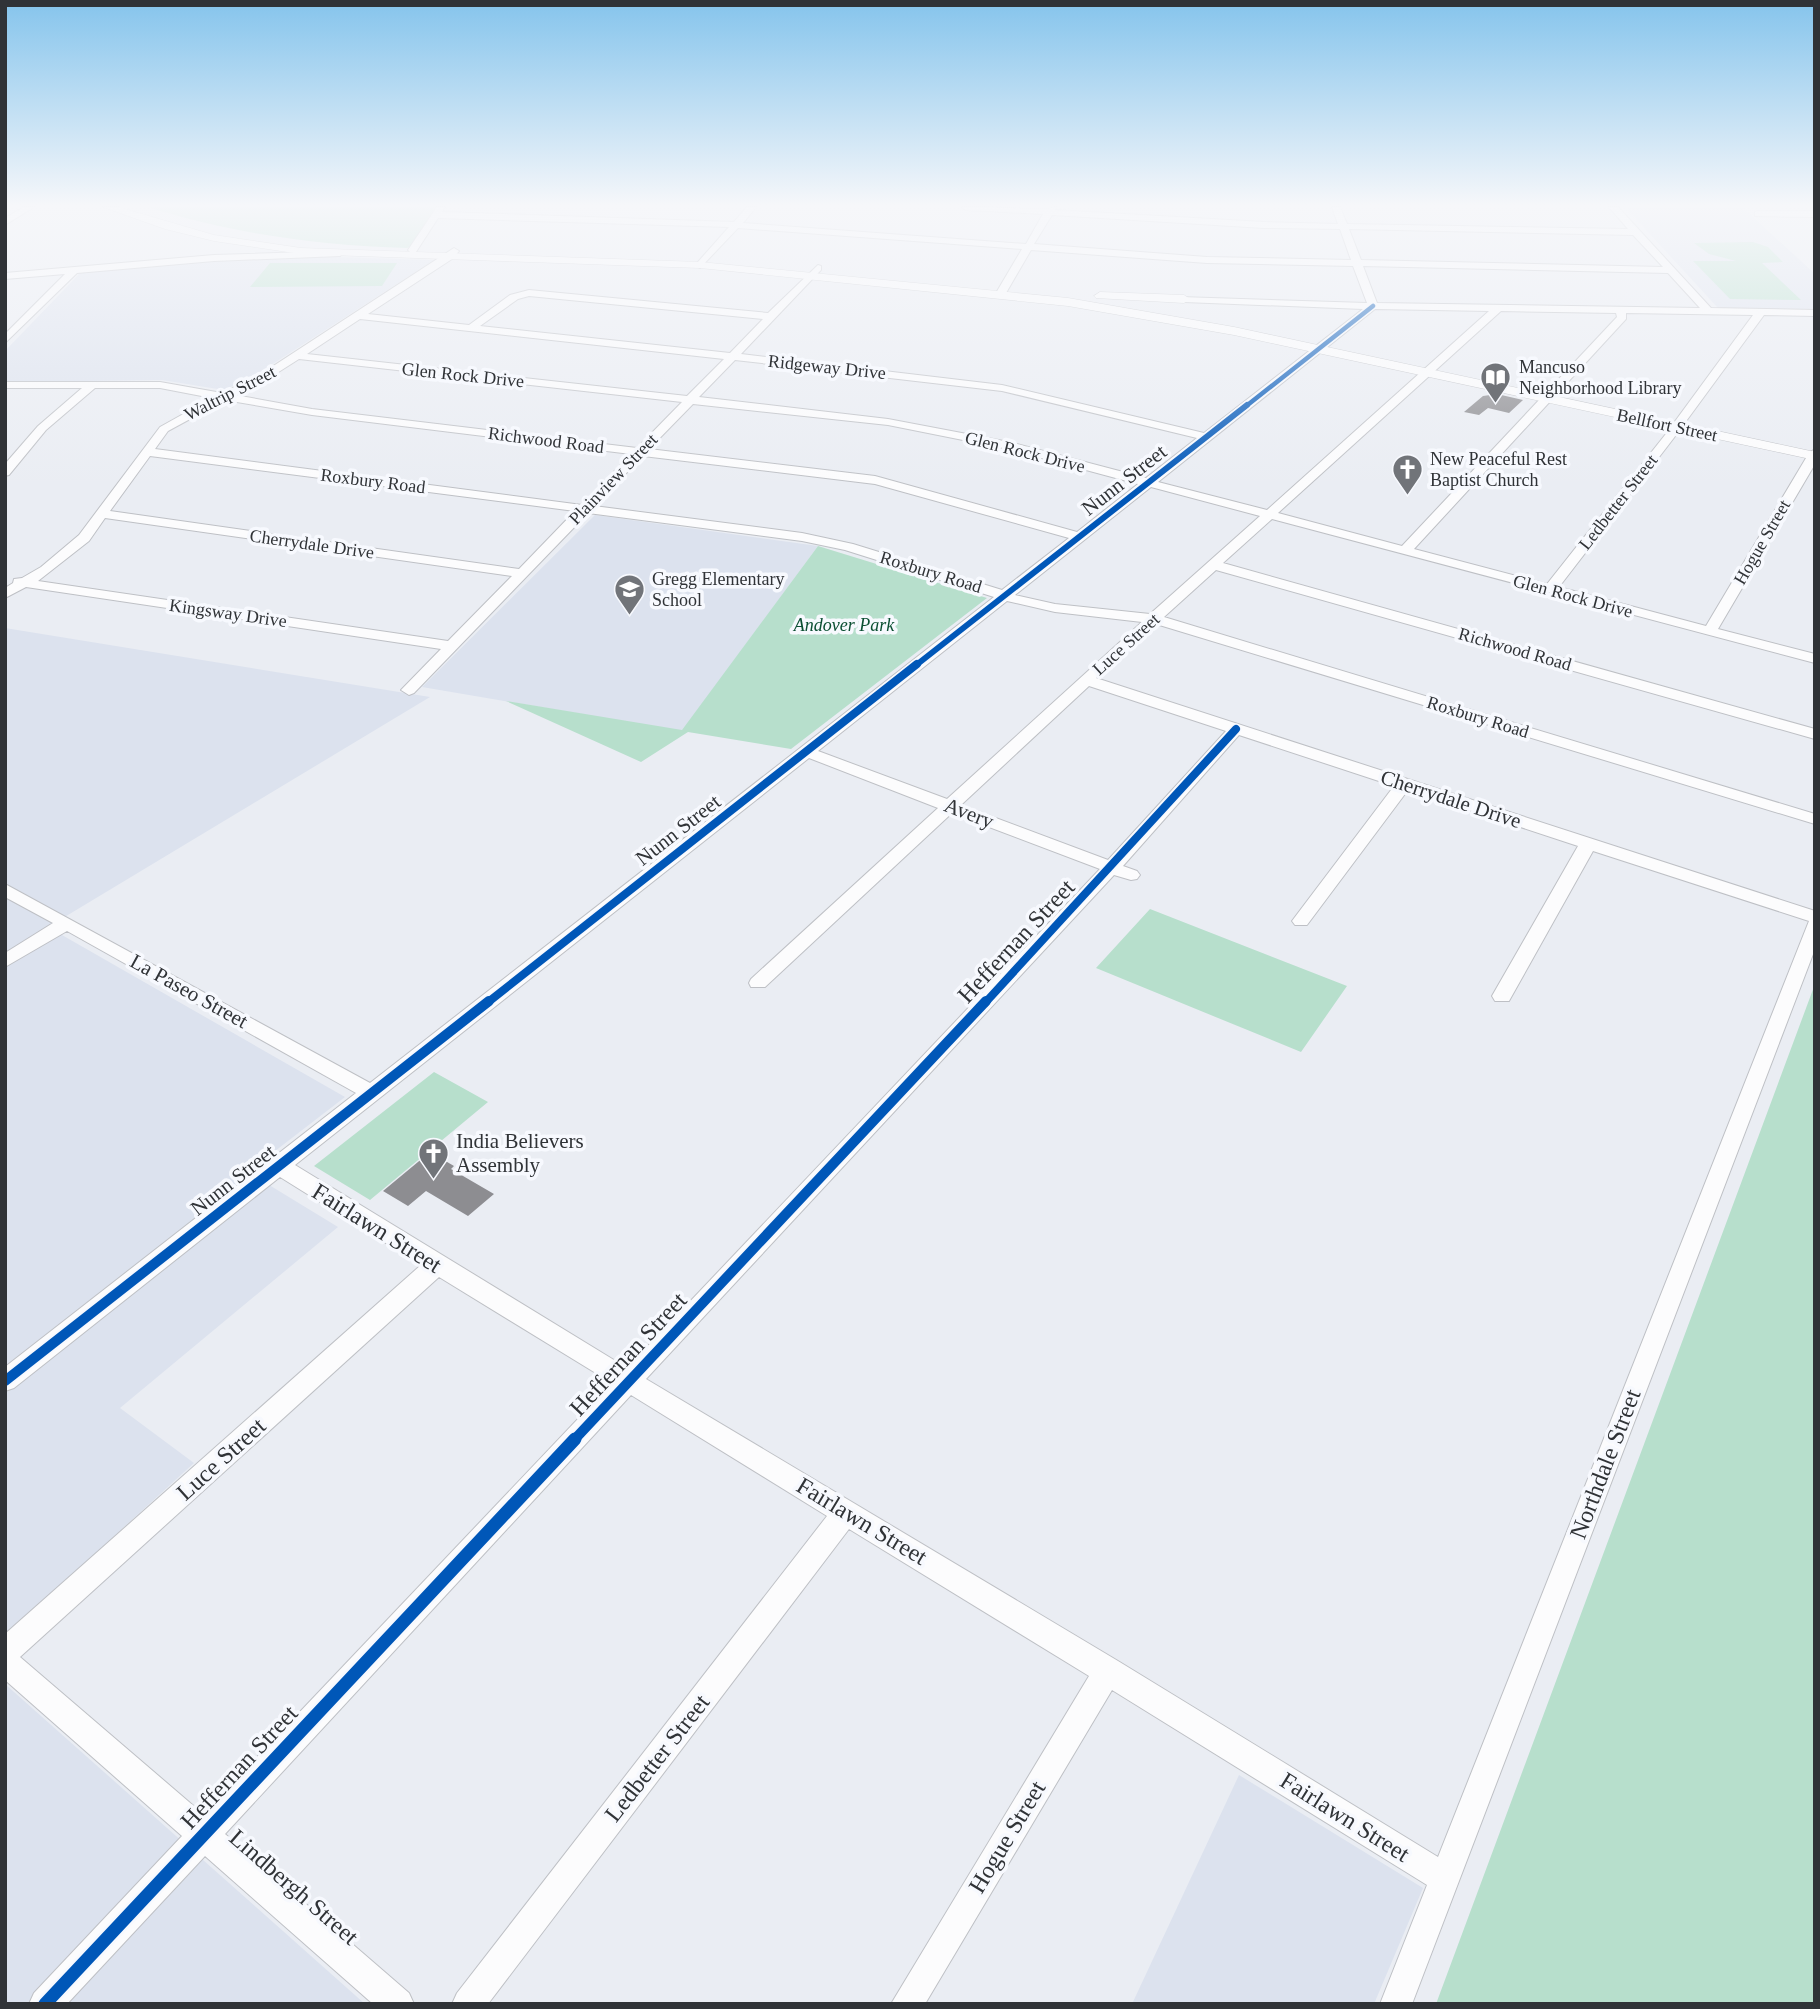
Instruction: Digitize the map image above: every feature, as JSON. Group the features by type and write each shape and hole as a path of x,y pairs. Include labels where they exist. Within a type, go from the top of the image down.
{"main road":[{"name":"Bellfort Street","path":"1110,301 1152,305"},
{"name":"Bellfort Street","path":"1113,301 1152,305 1323,346 1814,453"},
{"path":"1152,305 1175,301"}],"street":[{"path":"5,340 44,301"},
{"name":"Waltrip Street","path":"5,594 26,584 65,556 103,514 164,429 187,414 262,378 382,301"},
{"path":"471,328 509,301"},
{"path":"608,301 773,317"},
{"name":"Plainview Street","path":"409,690 788,301"},
{"path":"1231,301 1498,309 1815,313"},
{"path":"1371,301 1373,306"},
{"path":"1699,301 1709,312"},
{"name":"Nunn Street","path":"5,1381 1373,306"},
{"name":"Luce Street","path":"758,983 1086,680 1498,309"},
{"path":"1405,551 1622,317 1620,311"},
{"name":"Ledbetter Street","path":"1550,590 1760,313"},
{"name":"Ridgeway Drive","path":"359,316 1002,388 1207,437"},
{"name":"Glen Rock Drive","path":"299,356 888,422 943,432 1009,446 1815,659"},
{"path":"5,472 42,428 95,383"},
{"name":"Richwood Road","path":"5,385 95,383 170,386 312,412 875,480 1080,537"},
{"name":"Roxbury Road","path":"148,452 802,537 848,547 1055,608 1154,620 1815,819"},
{"name":"Hogue Street","path":"1710,631 1814,453"},
{"name":"Cherrydale Drive","path":"103,514 522,573"},
{"name":"Richwood Road","path":"1215,565 1815,734"},
{"name":"Kingsway Drive","path":"5,580 451,646"},
{"name":"Cherrydale Drive","path":"1086,680 1815,917"},
{"name":"Heffernan Street","path":"45,2004 1111,868 1236,729"},
{"name":"Avery","path":"807,751 1131,876"},
{"path":"1301,920 1404,783"},
{"path":"1502,996 1588,844"},
{"name":"La Paseo Street","path":"5,889 372,1093"},
{"path":"5,961 67,923"},
{"name":"Northdale Street","path":"1396,2004 1815,925"},
{"name":"Fairlawn Street","path":"279,1166 1444,1878"},
{"name":"Luce Street","path":"5,1652 437,1265"},
{"name":"Ledbetter Street","path":"468,2004 846,1512"},
{"name":"Lindbergh Street","path":"5,1662 398,2004"},
{"name":"Hogue Street","path":"907,2004 1108,1671"}],"shaded area":[{"path":"53,301 371,301 254,376 224,390 162,380 5,382 5,351"},
{"path":"1711,301 1815,301 1815,310 1718,308"},
{"name":"Gregg Elementary School","path":"595,515 818,546 682,731 422,687"},
{"path":"5,628 430,697 48,927 345,1097 248,1172 338,1227 120,1408 194,1463 5,1636"},
{"path":"5,1684 365,2004 5,2004"},
{"path":"1239,1775 1423,1888 1374,2004 1132,2004"}],"green space":[{"name":"Andover Park","path":"818,546 987,598 791,749 688,732 641,762 506,701 682,730"},
{"path":"1150,909 1347,986 1301,1052 1096,968"},
{"path":"1815,984 1815,2004 1436,2004"},
{"path":"434,1072 488,1102 370,1200 314,1166"}],"building":[{"name":"Mancuso Neighborhood Library","path":"1497,394 1523,400 1509,413 1488,408 1479,415 1464,412 1483,396"},
{"name":"India Believers Assembly","path":"430,1152 454,1166 451,1169 494,1194 468,1216 426,1191 408,1206 383,1191"}],"cycle path":[{"path":"5,1381 1373,306"},
{"path":"45,2004 1111,868 1236,729"}],"place":[{"name":"Mancuso Neighborhood Library","path":"1496,404"},
{"name":"New Peaceful Rest Baptist Church","path":"1407,496"},
{"name":"Gregg Elementary School","path":"629,616"},
{"name":"India Believers Assembly","path":"433,1180"}]}
